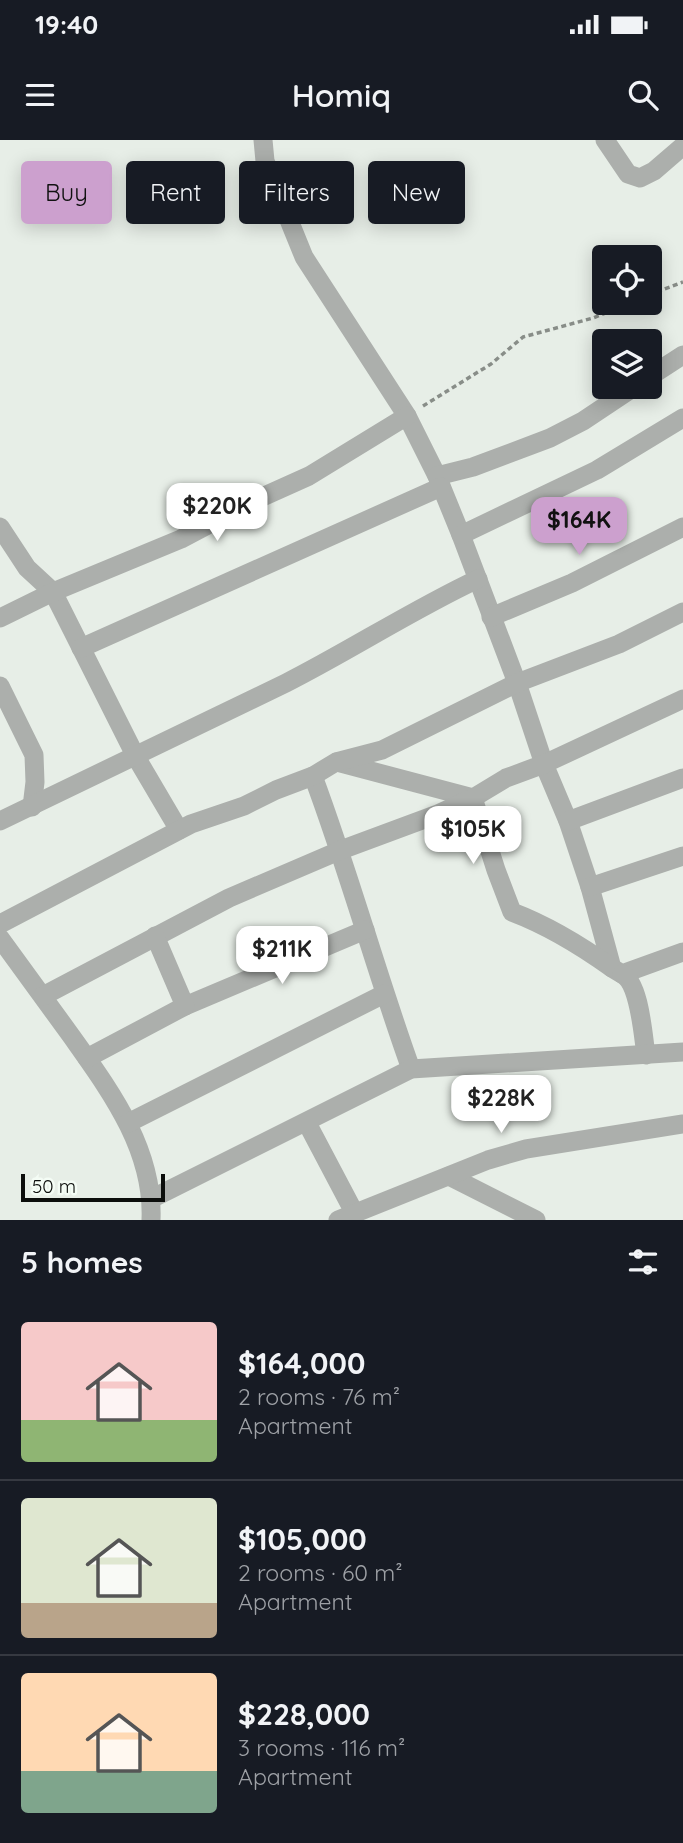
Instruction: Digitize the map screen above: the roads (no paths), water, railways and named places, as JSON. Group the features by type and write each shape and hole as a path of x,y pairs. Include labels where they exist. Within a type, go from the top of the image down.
{"street":[{"path":"263,140 265,160 304,257 407,416 439,482 517,683 544,764 568,821 617,971"},
{"path":"605,140 628,174 640,178 654,171 683,146"},
{"path":"662,369 683,355"},
{"path":"81,648 439,482 550,438 583,421 616,399"},
{"path":"0,618 53,592 181,539 249,503 309,476 407,416"},
{"path":"461,535 597,470 683,418"},
{"path":"0,527 27,568 53,592 136,757 179,830"},
{"path":"491,617 572,583 683,527"},
{"path":"0,821 332,660 406,615 478,579"},
{"path":"0,924 179,830 244,806 313,776 336,762 382,750 517,683 620,644 683,612"},
{"path":"0,686 34,755 32,807"},
{"path":"43,996 229,898 473,798 506,778 544,764 683,699"},
{"path":"336,762 473,798"},
{"path":"313,776 341,850 384,994 411,1069"},
{"path":"568,821 683,778"},
{"path":"473,798 512,912 543,923 628,977 634,992 646,1055"},
{"path":"590,887 683,856"},
{"path":"87,1058 185,1006 365,930"},
{"path":"155,936 185,1006"},
{"path":"0,938 87,1058 128,1123 146,1170 151,1220"},
{"path":"617,971 683,952"},
{"path":"128,1123 384,994"},
{"path":"150,1199 411,1069 683,1052"},
{"path":"307,1123 346,1217 488,1160 526,1149 683,1124"},
{"path":"449,1176 536,1220"}]}
